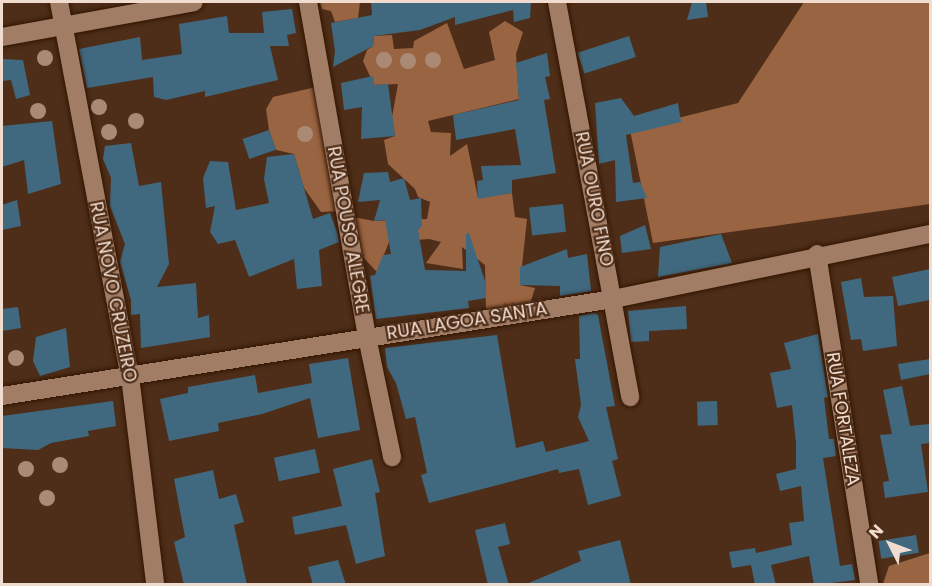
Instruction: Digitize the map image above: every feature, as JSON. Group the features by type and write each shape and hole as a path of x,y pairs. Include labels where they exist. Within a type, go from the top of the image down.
{"street":[{"name":"RUA NOVO CRUZEIRO","path":"59,2 130,376 155,585"},
{"path":"2,38 194,2"},
{"name":"RUA POUSO ALEGRE","path":"308,2 367,337 392,457"},
{"name":"RUA OURO FINO","path":"557,2 630,397"},
{"name":"RUA LAGOA SANTA","path":"2,396 613,299 817,254 930,234"},
{"name":"RUA FORTALEZA","path":"817,254 869,585"}],"shaded area":[{"path":"320,2 360,2 358,18 335,22 331,11 322,9"},
{"path":"804,2 930,2 930,204 653,243 630,130 738,103"},
{"path":"505,21 523,32 516,54 519,99 428,121 431,132 451,133 450,156 467,144 478,198 512,193 515,217 527,219 520,285 535,288 530,304 486,312 485,265 462,247 463,269 426,263 441,242 429,239 389,242 377,272 358,252 353,217 374,221 427,219 430,202 418,197 415,189 388,164 384,140 395,136 392,117 398,84 374,85 363,61 367,50 373,46 374,36 392,35 394,49 413,48 414,41 447,23 464,69 495,60 489,32"},
{"path":"316,87 340,211 321,212 304,188 294,154 276,150 269,130 266,109 273,97"},
{"path":"930,553 930,584 883,584 889,566"}],"building":[{"path":"371,2 531,2 530,18 514,22 513,10 455,25 455,17 420,30 374,36 373,46 333,67 335,51 331,23 372,15"},
{"path":"692,2 706,2 708,17 687,20"},
{"path":"292,9 296,33 287,35 289,46 270,46 278,80 205,97 205,91 166,100 154,97 153,77 87,88 79,49 140,37 142,60 182,54 179,24 227,16 229,33 264,33 262,12"},
{"path":"629,36 636,57 584,74 578,53"},
{"path":"547,53 550,76 545,77 550,99 544,100 556,173 512,180 512,193 478,199 477,181 483,180 481,166 521,165 515,129 456,140 453,115 519,100 516,63"},
{"path":"2,59 23,60 30,95 16,99 11,80 2,81"},
{"path":"373,76 374,85 388,84 395,136 361,139 362,107 344,110 341,83"},
{"path":"621,98 634,116 678,103 681,122 626,135 633,183 640,182 647,198 616,202 615,160 599,164 595,103"},
{"path":"52,121 61,184 28,194 24,160 2,167 2,126"},
{"path":"269,130 276,150 249,159 243,139"},
{"path":"131,143 139,186 161,182 169,264 157,287 196,283 198,318 209,315 210,337 141,348 140,314 131,315 131,300 120,262 125,244 110,206 111,178 103,159 105,146"},
{"path":"294,154 313,219 330,213 339,242 319,250 322,286 297,289 294,259 249,277 235,240 218,244 210,232 215,206 206,208 203,178 210,161 228,162 236,210 269,203 264,179 267,157"},
{"path":"388,172 390,182 404,178 410,200 421,198 422,226 418,230 425,270 466,271 466,234 469,233 486,284 486,298 468,301 469,308 376,319 370,276 375,275 383,255 391,254 385,220 374,221 380,200 358,202 364,173"},
{"path":"17,200 21,226 2,230 2,205"},
{"path":"563,204 566,232 532,235 529,208"},
{"path":"645,225 651,249 622,253 620,236"},
{"path":"721,234 732,263 658,277 660,247"},
{"path":"567,249 568,258 587,254 591,291 560,296 560,286 520,285 520,267"},
{"path":"930,269 930,300 898,306 892,277"},
{"path":"861,278 864,297 893,296 897,346 863,351 861,339 851,340 841,282"},
{"path":"686,306 687,329 649,331 649,341 631,342 628,311"},
{"path":"18,307 21,328 2,331 2,309"},
{"path":"594,313 598,315 615,406 606,407 618,459 612,461 621,496 588,505 579,469 559,473 558,469 429,503 421,475 427,473 415,417 406,419 396,383 387,367 385,348 497,335 516,448 543,441 546,452 589,441 578,417 581,405 575,359 580,359 579,316"},
{"path":"66,328 70,367 40,376 33,361 36,337"},
{"path":"818,334 828,397 824,398 829,439 834,439 836,456 823,458 840,566 852,564 855,580 814,585 809,556 771,565 776,585 755,585 751,565 732,568 729,552 755,548 756,553 792,545 789,523 804,521 801,486 780,491 776,474 796,469 796,443 792,405 777,408 770,373 791,369 784,343"},
{"path":"348,358 360,430 318,438 310,398 262,414 218,423 219,431 169,441 160,399 188,393 188,387 255,375 258,393 312,383 309,364"},
{"path":"930,359 930,374 901,380 898,364"},
{"path":"902,386 910,426 930,424 930,443 921,444 928,492 885,498 883,482 889,481 880,435 892,434 883,390"},
{"path":"113,401 116,426 88,431 89,436 51,443 38,450 2,448 2,416"},
{"path":"717,401 718,425 698,426 697,402"},
{"path":"315,449 320,472 279,481 274,458"},
{"path":"372,459 380,492 375,493 385,556 356,564 346,525 295,535 292,517 342,506 333,469"},
{"path":"213,470 219,499 236,494 244,522 234,525 247,585 184,585 174,542 185,537 174,479"},
{"path":"505,523 510,544 498,547 509,585 488,585 475,530"},
{"path":"916,535 919,553 881,559 878,541"},
{"path":"620,540 631,585 524,585 581,561 578,551"},
{"path":"338,560 346,585 313,585 308,567"}]}
